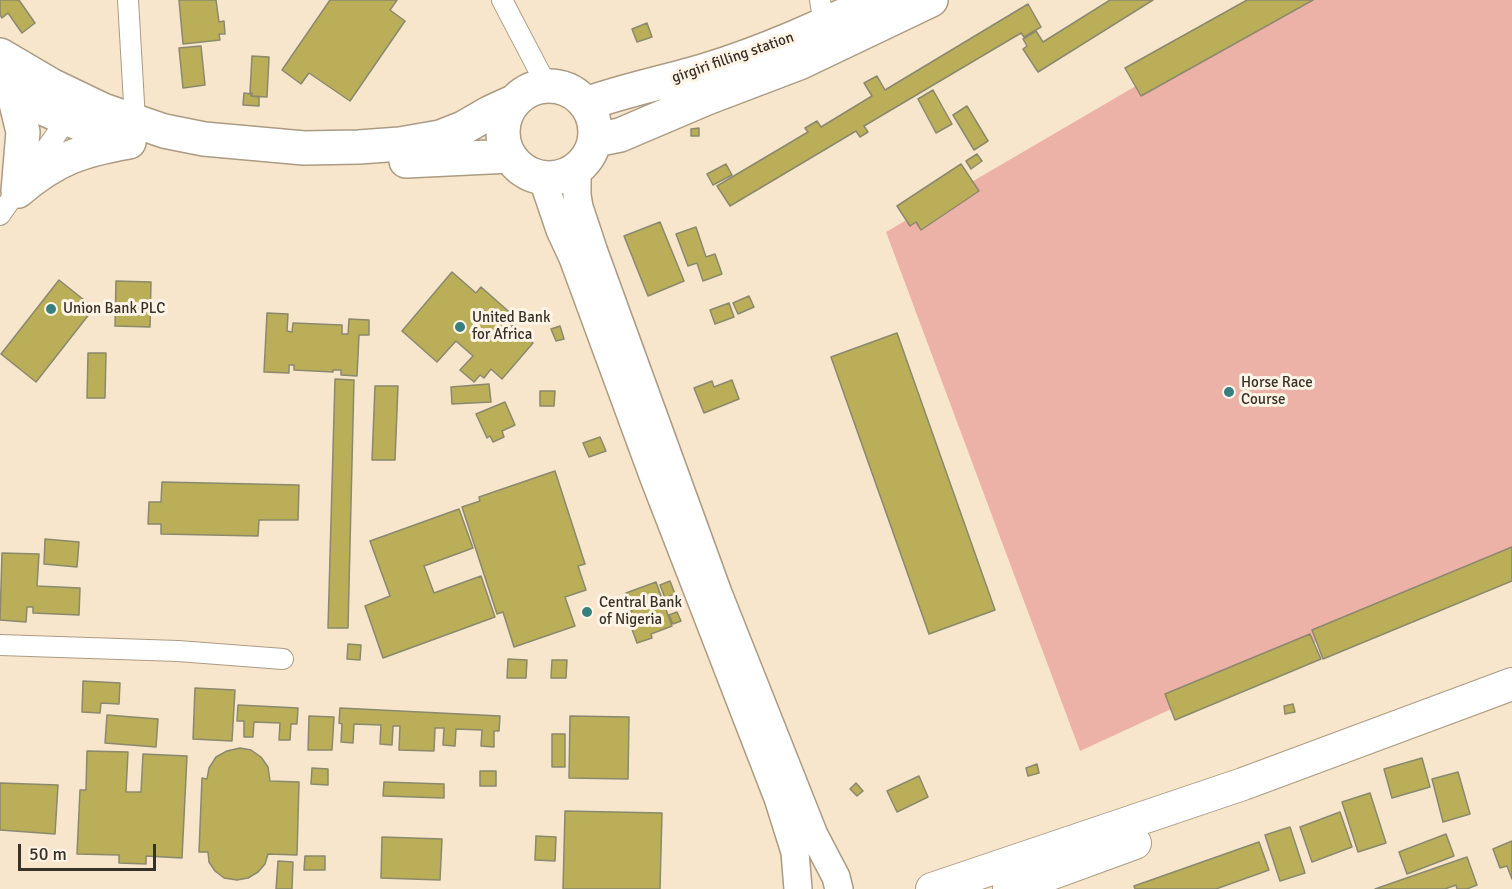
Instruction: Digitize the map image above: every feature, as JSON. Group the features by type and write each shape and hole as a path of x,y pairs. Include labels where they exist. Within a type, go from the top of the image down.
{"highway":[{"name":"girgiri filling station","path":"586,104 619,92 687,75 744,57 790,40 822,13 876,0"},
{"path":"595,140 620,135 649,125 707,98 799,63 932,0"},
{"path":"0,55 51,85 103,110 160,152 231,164 274,166 329,166 456,157 510,156"},
{"path":"547,86 573,93 586,104 594,122 595,140 589,155 577,168 560,176 542,177 530,174 519,167 510,156 504,143 502,130 511,104 521,94 534,88 547,86"},
{"path":"7,87 67,120 133,131 164,131 204,139 304,148 359,147 440,137 511,104"},
{"path":"7,87 23,132 9,203"},
{"path":"9,203 38,173 68,157 133,131"}],"main road":[{"path":"577,168 579,207 598,263 718,592 814,835 836,877 839,889"},
{"path":"542,177 654,478 778,798 795,852 798,889"},
{"path":"1009,889 1105,842 1243,784 1512,684"},
{"path":"932,889 1105,842 1457,728 1512,706"}],"street":[{"path":"128,0 133,131"},
{"path":"502,0 547,86"},
{"path":"9,203 67,120"},
{"path":"0,645 178,651 283,659"}],"shaded area":[{"name":"Horse Race Course","path":"1283,0 1512,0 1512,552 1080,751 886,232"}],"building":[{"path":"0,0 19,0 35,23 22,33 8,13 2,18 0,15"},
{"path":"179,0 216,0 219,22 224,21 225,34 219,34 220,40 183,44"},
{"path":"330,0 397,0 390,10 405,21 350,101 309,73 301,84 282,70"},
{"path":"1110,0 1153,0 1038,72 1023,49 1027,46 1023,39 1036,31 1043,42"},
{"path":"1247,0 1313,0 1141,96 1125,68"},
{"path":"1028,4 1041,27 1024,37 1021,33 864,126 868,132 860,137 856,131 730,206 717,186 808,132 805,128 817,121 821,127 872,96 864,83 877,76 885,90"},
{"path":"647,23 652,37 637,42 632,29"},
{"path":"201,46 205,85 183,88 179,48"},
{"path":"252,56 269,57 267,97 252,96 250,93"},
{"path":"933,90 952,124 936,133 918,99"},
{"path":"244,93 259,97 259,106 243,105"},
{"path":"967,106 988,141 974,150 953,115"},
{"path":"699,128 699,136 691,136 691,129"},
{"path":"977,154 982,161 971,169 966,161"},
{"path":"726,164 732,175 713,185 707,174"},
{"path":"961,164 979,191 921,230 916,222 910,226 897,206"},
{"path":"660,222 684,281 648,296 624,236"},
{"path":"696,227 706,257 715,254 722,274 703,281 697,263 688,266 676,234"},
{"name":"United Bank for Africa","path":"452,272 476,293 481,287 515,317 510,323 533,343 502,379 491,369 484,378 480,375 474,382 460,370 473,356 456,341 437,362 402,331"},
{"path":"59,280 94,308 36,382 1,354"},
{"path":"116,281 151,282 150,327 115,326"},
{"path":"749,296 754,307 738,314 733,303"},
{"path":"729,303 734,317 715,324 710,310"},
{"path":"267,313 288,314 287,331 292,332 293,323 342,325 342,334 348,334 349,319 369,320 369,335 359,335 357,376 341,375 341,370 333,370 333,372 294,370 294,365 289,365 289,373 264,372"},
{"path":"560,326 564,339 556,341 551,329"},
{"path":"897,333 995,610 929,634 831,357"},
{"path":"88,353 106,353 105,398 87,398"},
{"path":"335,379 354,380 348,628 328,628"},
{"path":"732,380 739,399 704,413 694,388 712,381 714,387"},
{"path":"489,384 491,402 452,404 451,387"},
{"path":"375,386 398,386 395,460 372,460"},
{"path":"540,391 555,391 554,406 540,406"},
{"path":"505,402 515,425 502,431 504,437 493,442 490,436 487,438 476,414"},
{"path":"600,437 606,451 589,457 583,443"},
{"path":"555,471 585,564 578,566 586,590 565,597 575,626 514,647 503,612 497,614 462,507 480,501 479,497"},
{"path":"162,482 299,485 298,520 259,520 258,536 161,534 161,524 148,524 149,502 161,502"},
{"path":"459,509 473,548 424,566 434,593 481,576 495,617 383,658 365,606 390,596 370,541"},
{"path":"45,539 79,542 77,567 44,564"},
{"path":"1512,547 1512,581 1323,659 1312,630"},
{"path":"2,553 39,554 37,586 80,588 79,615 33,613 33,607 27,607 26,622 0,620"},
{"path":"670,581 675,594 665,598 660,585"},
{"path":"656,582 672,626 651,634 652,638 637,643 626,613 632,611 626,593"},
{"path":"677,612 681,621 673,624 669,615"},
{"path":"1310,634 1321,659 1175,720 1165,694"},
{"path":"348,644 361,645 360,660 347,659"},
{"path":"508,659 527,660 526,678 507,678"},
{"path":"552,660 567,660 566,678 551,678"},
{"path":"83,681 120,683 119,704 101,703 100,713 82,712"},
{"path":"195,688 235,690 232,741 193,739"},
{"path":"1293,704 1295,712 1285,714 1284,706"},
{"path":"238,705 298,708 297,724 291,724 290,740 279,740 280,723 254,722 253,737 244,737 244,721 237,721"},
{"path":"340,708 500,716 499,731 494,731 494,747 481,746 482,730 456,729 455,746 443,745 444,728 435,728 434,751 399,750 400,726 393,726 392,745 380,744 381,725 354,724 353,743 341,742"},
{"path":"107,715 158,719 156,747 105,743"},
{"path":"309,716 334,717 332,750 308,750"},
{"path":"570,716 629,717 628,779 569,778"},
{"path":"552,734 565,734 565,767 552,767"},
{"path":"240,748 251,750 261,757 268,767 270,781 299,782 297,855 268,854 265,864 258,872 248,878 237,880 224,878 209,862 208,852 199,852 202,778 207,779 209,768 216,757"},
{"path":"87,751 128,752 126,792 141,792 143,754 187,756 182,858 146,856 146,864 119,863 119,855 77,854 80,790 86,790"},
{"path":"1422,758 1430,787 1392,798 1384,769"},
{"path":"1037,764 1039,773 1028,776 1026,768"},
{"path":"312,768 328,769 328,785 311,784"},
{"path":"480,771 496,771 496,786 480,786"},
{"path":"1458,772 1470,814 1443,822 1432,779"},
{"path":"919,776 928,797 897,812 887,791"},
{"path":"384,782 444,784 444,798 383,796"},
{"path":"0,783 58,785 55,834 0,830"},
{"path":"856,783 863,791 857,796 850,789"},
{"path":"1370,793 1386,843 1358,852 1342,802"},
{"path":"565,811 662,813 660,889 563,889"},
{"path":"1340,812 1352,847 1312,862 1300,827"},
{"path":"1290,827 1305,873 1280,881 1265,835"},
{"path":"1446,834 1454,856 1407,874 1399,852"},
{"path":"536,836 556,837 555,861 535,860"},
{"path":"382,837 442,839 440,880 381,878"},
{"path":"1512,841 1512,879 1507,866 1500,868 1493,849"},
{"path":"1259,842 1269,870 1216,889 1135,889 1134,886"},
{"path":"305,856 325,856 325,870 304,870"},
{"path":"1467,857 1477,885 1467,889 1457,889 1456,885 1445,889 1375,889"},
{"path":"278,861 293,862 292,889 276,889"}],"place":[{"name":"Union Bank PLC","path":"51,309"},
{"name":"United Bank for Africa","path":"460,327"},
{"name":"Horse Race Course","path":"1229,392"},
{"name":"Central Bank of Nigeria","path":"587,612"}]}
